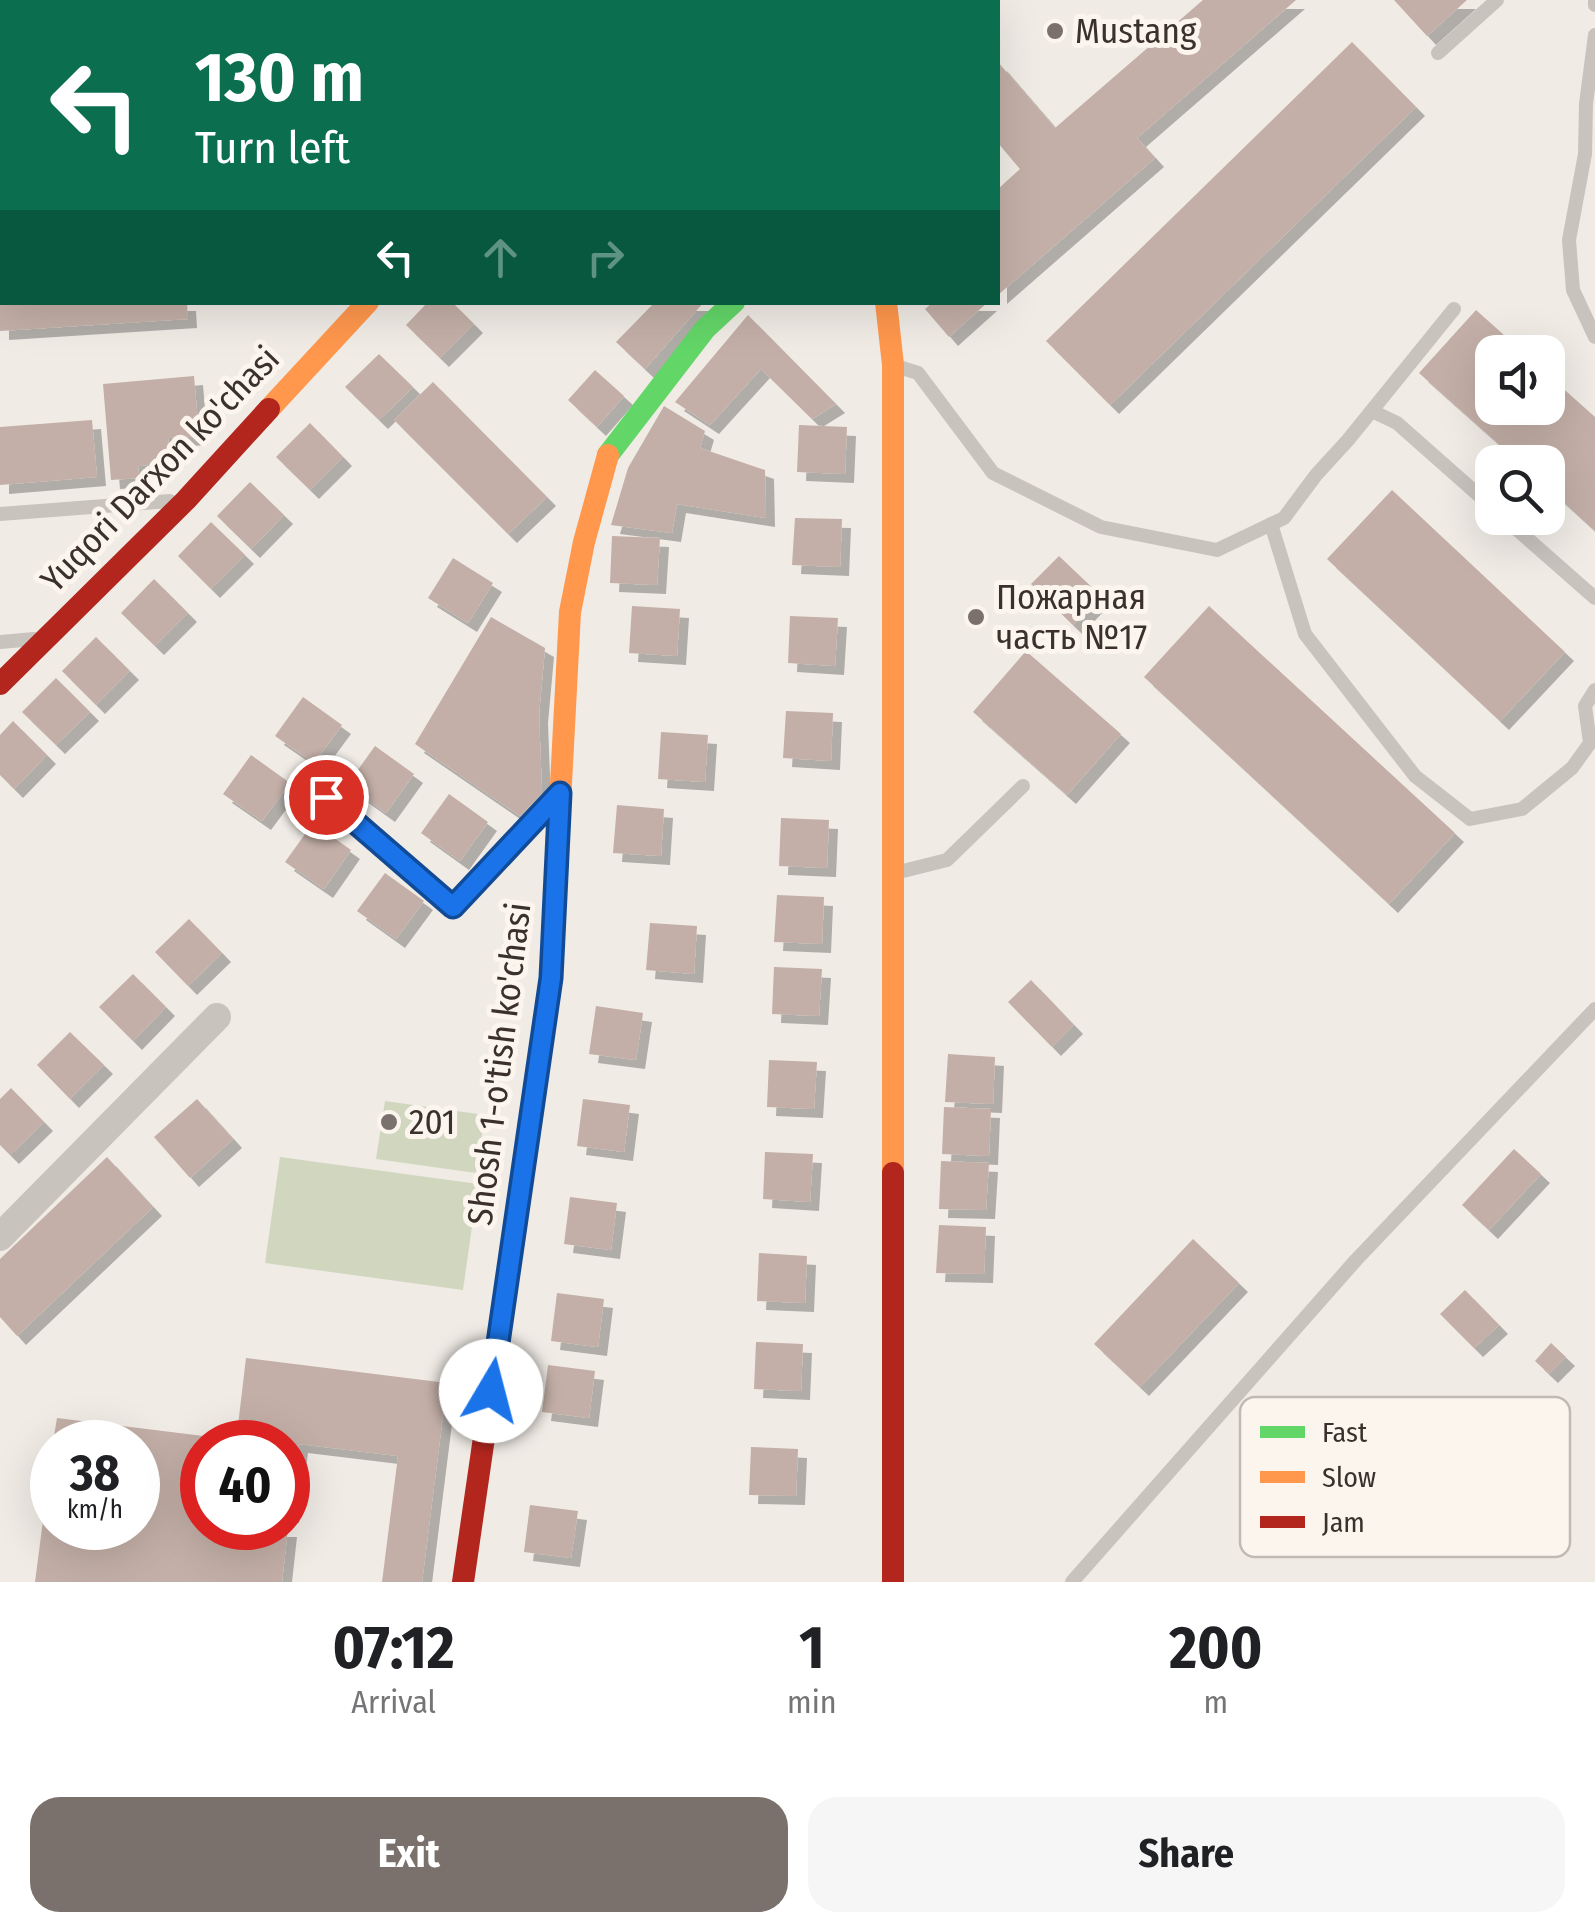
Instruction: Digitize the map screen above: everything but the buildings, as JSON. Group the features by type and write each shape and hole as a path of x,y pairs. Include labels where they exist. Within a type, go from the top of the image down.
{"street":[{"name":"Yuqori Darxon ko'chasi","path":"0,684 186,500 365,305"},
{"name":"Shosh 1-o'tish ko'chasi","path":"458,1579 551,978 570,612 584,542 607,457 705,330 731,305"},
{"path":"886,305 893,365 893,1582"},
{"path":"0,1237 217,1017"}],"lane":[{"path":"1438,53 1497,0"},
{"path":"1595,35 1586,104 1585,154 1569,240 1572,290 1595,337"},
{"path":"893,365 918,373 994,473 1101,527 1217,550 1284,518 1454,309"},
{"path":"1372,410 1398,423 1475,493"},
{"path":"0,514 186,500"},
{"path":"1271,524 1304,634 1415,776 1470,819 1522,808 1572,768 1590,744 1585,706 1595,690"},
{"path":"1523,535 1595,598"},
{"path":"0,642 44,638"},
{"path":"894,874 947,860 1023,786"},
{"path":"326,797 453,907 560,793"},
{"path":"1072,1582 1356,1260 1595,1009"}],"green space":[{"path":"385,1101 485,1115 476,1173 376,1159"},
{"path":"280,1157 478,1184 463,1290 265,1263"}],"traffic: fast":[{"path":"608,455 705,329 731,305"}],"traffic: slow":[{"path":"269,409 365,305"},
{"path":"886,305 893,365 893,1173"},
{"path":"557,860 570,612 608,455"}],"traffic: jam":[{"path":"0,684 186,500 269,409"},
{"path":"463,1582 551,977 557,860"},
{"path":"893,1173 893,1582"}],"place":[{"name":"Mustang","path":"1055,31"},
{"name":"Пожарная часть №17","path":"976,617"},
{"name":"201","path":"389,1122"}],"route":[{"path":"326,797 453,907 560,793 551,978 491,1391"}]}
